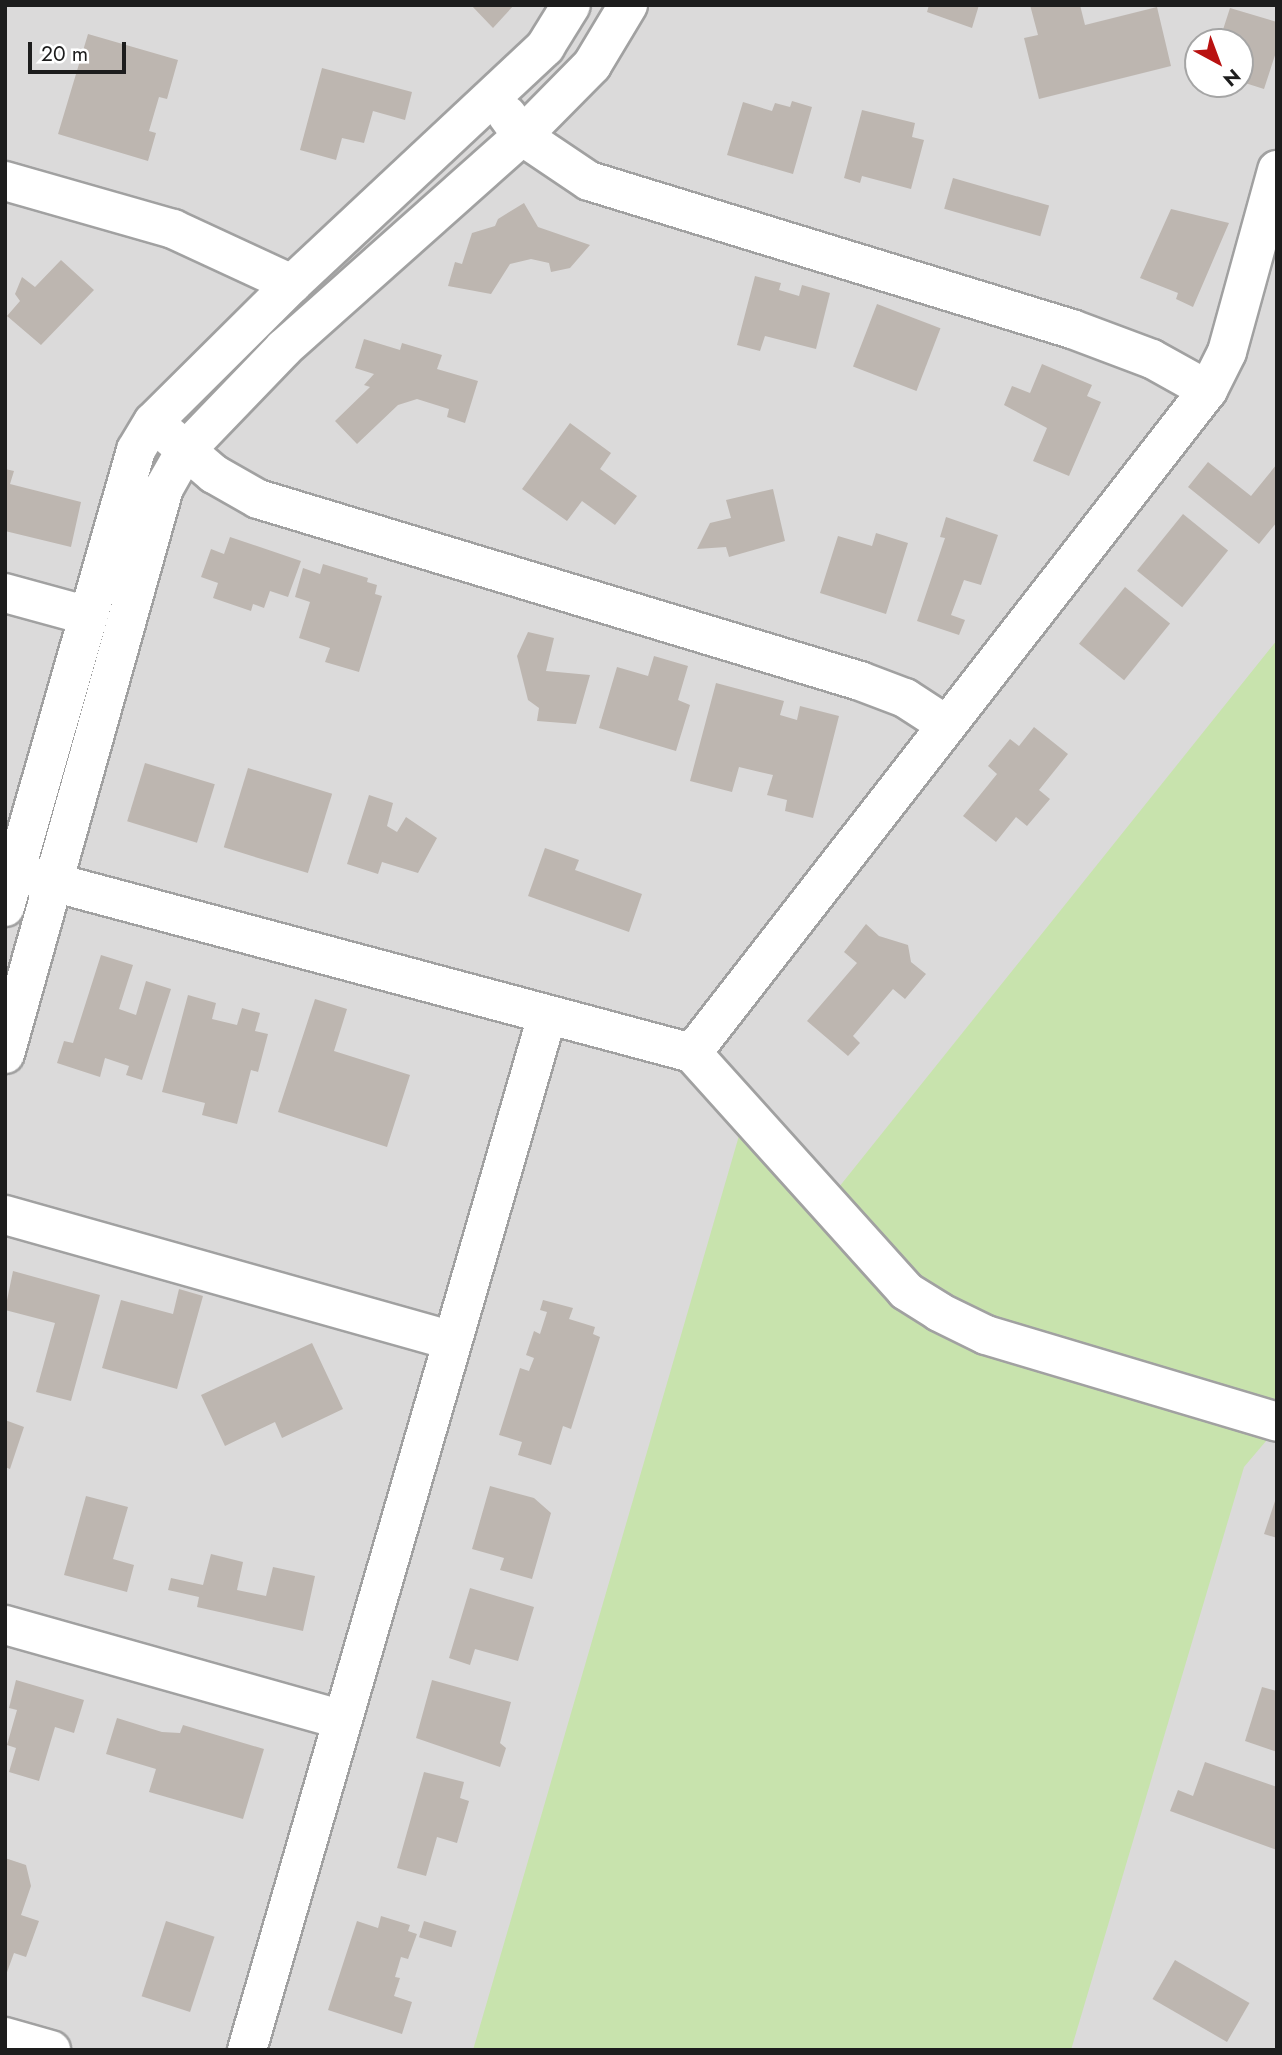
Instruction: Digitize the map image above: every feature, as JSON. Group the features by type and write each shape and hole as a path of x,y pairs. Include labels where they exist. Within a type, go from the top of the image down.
{"street":[{"path":"571,5 545,47 292,284 153,422 136,450 10,889 54,882 692,1053 897,1282 928,1305 986,1335 1277,1422"},
{"path":"5,1054 164,488 185,451 219,411 284,348 522,136 592,65 628,5"},
{"path":"493,96 522,136 589,181 1072,328 1152,359 1208,390"},
{"path":"692,1053 945,724 1208,390 1227,352 1277,170"},
{"path":"5,181 173,229 292,284"},
{"path":"153,422 214,474 258,499 860,681 905,698 945,724"},
{"path":"5,593 89,616"},
{"path":"247,2050 547,1016"},
{"path":"5,1215 452,1341"},
{"path":"5,1625 342,1720"},
{"path":"5,2037 51,2050"}],"shaded area":[{"path":"5,5 1277,5 1277,2050 5,2050"}],"green space":[{"path":"1277,640 1277,1428 1244,1467 1071,2050 473,2050 752,1091 839,1187"}],"building":[{"path":"471,5 514,5 493,28"},
{"path":"929,5 979,5 972,28 927,12"},
{"path":"1030,5 1080,5 1085,25 1157,7 1171,66 1039,99 1024,38 1038,35"},
{"path":"1230,8 1277,22 1277,49 1264,89 1254,86 1254,28 1224,28"},
{"path":"88,34 178,60 167,99 159,97 149,131 156,133 148,161 58,134"},
{"path":"322,68 412,92 405,120 373,111 364,143 342,138 336,160 300,150"},
{"path":"792,101 812,107 793,174 727,155 743,102 772,111 775,103 790,107"},
{"path":"862,110 915,123 912,137 924,140 911,189 862,176 860,183 844,178"},
{"path":"953,178 1049,206 1040,236 944,209"},
{"path":"524,203 538,227 590,245 570,268 551,272 549,263 531,259 510,264 491,294 448,286 455,262 462,264 472,233 495,226 498,219"},
{"path":"1171,209 1229,223 1193,307 1176,299 1178,293 1140,278"},
{"path":"61,260 94,290 41,345 7,316 20,301 15,294 22,277 35,287"},
{"path":"755,276 781,283 779,290 799,296 802,285 830,293 816,349 765,336 760,351 737,345"},
{"path":"877,304 940,328 916,391 853,367"},
{"path":"364,339 400,350 402,343 442,355 437,369 478,381 465,423 447,417 449,409 417,399 398,405 357,444 335,421 370,387 364,385 374,374 355,368"},
{"path":"1042,364 1092,385 1087,396 1101,402 1069,476 1033,461 1047,428 1004,405 1012,386 1030,393"},
{"path":"570,423 611,453 600,469 637,496 615,525 582,501 567,521 522,489"},
{"path":"1208,462 1251,496 1277,464 1277,522 1259,544 1188,487"},
{"path":"5,469 14,471 10,484 81,502 71,547 5,531"},
{"path":"773,489 785,541 729,557 726,547 697,549 710,523 731,518 726,500"},
{"path":"1183,514 1228,551 1182,607 1137,571"},
{"path":"946,517 998,535 981,585 964,580 951,615 965,620 959,635 917,621 945,538 940,537"},
{"path":"876,533 908,543 886,614 820,593 838,536 872,546"},
{"path":"230,537 301,561 288,597 270,591 264,608 253,604 251,611 213,598 218,583 201,577 211,549 224,554"},
{"path":"323,564 368,578 367,582 377,585 375,594 382,596 359,672 325,662 330,648 299,638 310,602 295,597 303,568 320,574"},
{"path":"1125,587 1170,624 1124,680 1079,644"},
{"path":"528,632 554,638 546,671 590,675 576,724 537,721 539,708 528,700 517,656"},
{"path":"654,656 688,666 678,700 690,705 676,751 599,728 617,667 648,676"},
{"path":"716,683 784,701 780,715 797,720 800,706 839,716 813,818 785,811 787,800 767,795 773,775 739,767 732,792 690,781"},
{"path":"1034,727 1068,754 1039,790 1050,799 1027,826 1016,817 996,842 963,816 997,774 988,766 1010,739 1019,746"},
{"path":"145,763 215,784 197,843 127,821"},
{"path":"248,768 332,794 308,873 224,847"},
{"path":"369,795 393,803 387,826 397,832 406,817 437,838 418,873 382,862 378,874 347,864"},
{"path":"545,848 579,860 575,870 642,894 629,932 528,896"},
{"path":"866,924 879,936 908,945 911,962 926,974 905,999 893,989 853,1036 860,1043 848,1056 807,1021 857,963 844,952"},
{"path":"101,955 133,965 119,1009 136,1015 146,981 171,989 142,1080 126,1075 129,1066 105,1058 100,1077 57,1063 64,1041 73,1043"},
{"path":"188,995 216,1003 212,1019 237,1025 242,1008 260,1013 255,1031 268,1034 258,1072 251,1070 237,1124 202,1115 205,1103 162,1092"},
{"path":"315,999 347,1009 334,1051 410,1075 387,1147 278,1112"},
{"path":"13,1271 100,1295 71,1401 36,1392 55,1323 5,1310"},
{"path":"179,1289 203,1296 177,1389 102,1368 121,1300 173,1314"},
{"path":"543,1300 573,1308 569,1319 595,1327 593,1334 600,1337 571,1429 563,1426 551,1465 518,1455 522,1442 499,1435 520,1368 529,1371 534,1358 526,1355 534,1331 540,1334 547,1312 540,1310"},
{"path":"312,1343 343,1409 282,1438 275,1422 225,1446 201,1395"},
{"path":"5,1420 24,1427 10,1469 5,1467"},
{"path":"490,1486 534,1498 551,1513 532,1579 500,1570 504,1558 472,1549"},
{"path":"86,1496 128,1507 113,1559 134,1565 127,1592 64,1575"},
{"path":"1277,1498 1277,1538 1264,1534"},
{"path":"211,1554 243,1562 237,1590 266,1596 273,1567 315,1576 303,1631 197,1607 199,1597 168,1590 171,1578 203,1585"},
{"path":"470,1588 534,1607 518,1661 475,1649 470,1665 449,1658"},
{"path":"16,1680 84,1700 74,1733 55,1727 39,1781 9,1772 16,1748 7,1745 17,1710 9,1708"},
{"path":"432,1680 511,1702 500,1743 506,1748 500,1767 416,1738"},
{"path":"1262,1687 1277,1691 1277,1752 1245,1741"},
{"path":"117,1718 162,1732 180,1733 183,1725 264,1749 243,1819 149,1792 156,1769 106,1754"},
{"path":"1205,1762 1277,1787 1277,1850 1170,1811 1178,1790 1193,1796"},
{"path":"424,1772 464,1782 460,1798 469,1801 457,1843 437,1837 426,1876 397,1868"},
{"path":"5,1858 26,1865 31,1886 21,1915 39,1921 26,1957 14,1953 6,1975"},
{"path":"381,1916 410,1925 408,1931 417,1934 408,1959 401,1957 395,1977 400,1978 394,1996 412,2002 402,2034 328,2010 357,1921 378,1928"},
{"path":"166,1921 215,1937 190,2012 142,1996"},
{"path":"424,1921 457,1931 452,1947 419,1937"},
{"path":"1175,1960 1249,2003 1227,2042 1152,1999"}]}
